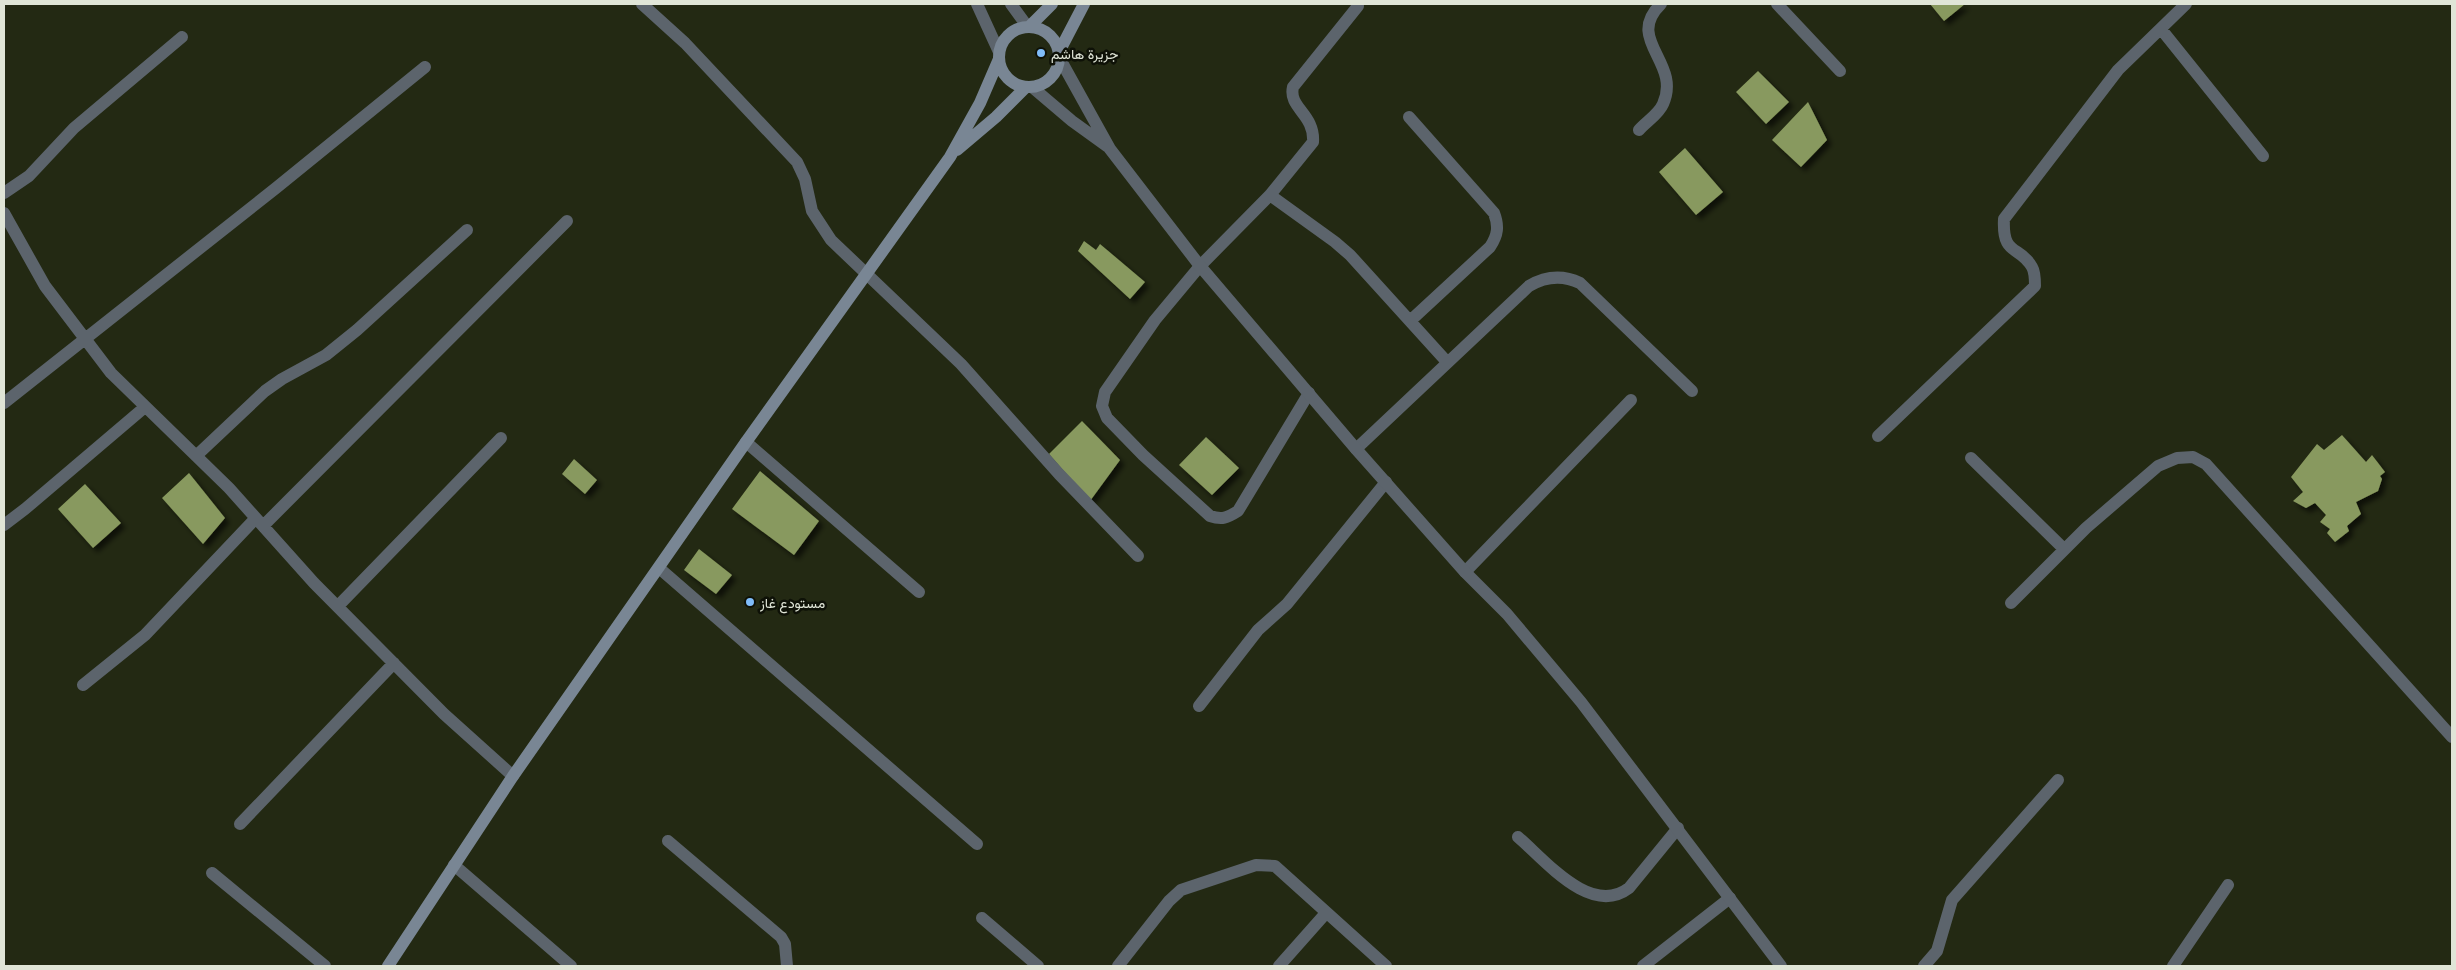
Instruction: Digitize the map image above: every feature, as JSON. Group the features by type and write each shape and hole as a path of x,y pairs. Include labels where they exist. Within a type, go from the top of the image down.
{"main road":[{"path":"388,966 513,776 746,442 950,157 980,103 1008,35 1028,26 1052,4"},
{"path":"950,157 1029,87 1051,78 1084,4"},
{"path":"1028,26 1049,34 1054,39 1060,55"},
{"path":"999,56 1007,78 1029,87"}],"street":[{"path":"642,4 685,43 797,162 805,179 812,211 831,240 962,364 1059,474 1138,556"},
{"path":"977,4 999,56"},
{"path":"1011,4 1028,26"},
{"path":"1639,130 1662,106 1667,93 1668,77 1647,32 1652,13 1661,4"},
{"path":"1777,4 1840,71"},
{"path":"1878,436 2035,286 2032,266 2010,248 2006,240 2003,233 2004,219 2118,70 2186,4"},
{"path":"1309,393 1238,511 1228,518 1219,519 1210,516 1143,456 1107,418 1102,406 1105,392 1155,320 1200,266 1270,195 1313,142 1312,125 1293,99 1294,88 1358,6"},
{"path":"2160,29 2263,156"},
{"path":"4,193 29,176 74,128 182,37"},
{"path":"1060,55 1110,149 1200,266 1356,449 1465,572 1507,614 1581,702 1781,966"},
{"path":"4,403 425,66"},
{"path":"1029,87 1110,149"},
{"path":"1409,118 1494,213 1498,223 1497,237 1490,247 1410,321"},
{"path":"1270,195 1335,242 1447,362"},
{"path":"4,214 45,286 84,340 111,373 229,488 338,606 444,714 513,776"},
{"path":"83,685 126,652 144,635 567,221"},
{"path":"196,456 265,392 282,379 326,355 357,330 466,230"},
{"path":"1356,449 1529,286 1548,278 1569,278 1580,283 1692,391"},
{"path":"1465,572 1631,400"},
{"path":"4,525 26,509 144,407"},
{"path":"338,606 501,438"},
{"path":"746,442 920,592"},
{"path":"1971,458 2064,549"},
{"path":"2011,603 2086,528 2158,466 2177,458 2193,458 2206,464 2452,738"},
{"path":"1199,706 1258,630 1287,604 1386,482"},
{"path":"659,568 978,844"},
{"path":"240,824 394,663"},
{"path":"1924,966 1937,952 1952,900 2058,780"},
{"path":"1518,837 1578,888 1591,895 1605,897 1618,896 1629,888 1678,828"},
{"path":"668,841 781,937 785,944 787,966"},
{"path":"1118,966 1169,901 1181,890 1256,864 1275,866 1326,914 1386,966"},
{"path":"454,865 571,966"},
{"path":"212,873 325,966"},
{"path":"2173,966 2228,885"},
{"path":"1643,966 1730,898"},
{"path":"1279,966 1326,914"},
{"path":"982,918 1038,966"}],"building":[{"path":"1930,4 1965,4 1944,21"},
{"path":"1758,71 1789,102 1766,124 1736,92"},
{"path":"1808,102 1827,140 1801,167 1772,140"},
{"path":"1685,148 1723,192 1696,215 1659,172"},
{"path":"1084,241 1096,250 1100,244 1145,282 1130,299 1078,251"},
{"path":"1082,421 1120,460 1090,501 1049,454"},
{"path":"2342,435 2366,462 2372,455 2385,472 2380,476 2382,479 2378,491 2356,502 2361,514 2347,526 2349,531 2335,542 2327,533 2330,529 2320,522 2326,515 2315,503 2306,508 2293,501 2303,492 2291,477 2317,444 2324,450"},
{"path":"1206,437 1239,468 1212,495 1179,465"},
{"path":"574,459 597,480 585,494 562,474"},
{"path":"760,471 819,521 794,555 732,509"},
{"path":"189,473 225,518 203,544 162,498"},
{"path":"85,484 121,523 93,548 58,509"},
{"path":"699,549 732,575 716,594 684,570"}],"place":[{"name":"جزيرة هاشم","path":"1041,53"},
{"name":"مستودع غاز","path":"750,602"}]}
